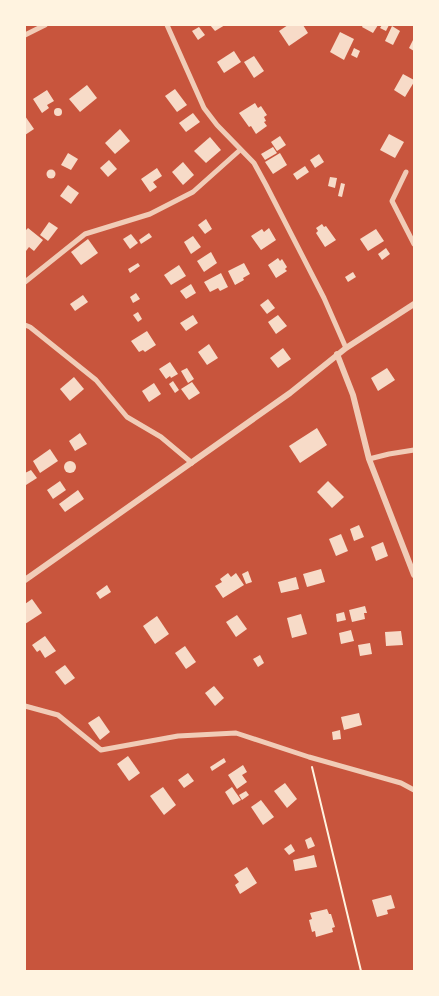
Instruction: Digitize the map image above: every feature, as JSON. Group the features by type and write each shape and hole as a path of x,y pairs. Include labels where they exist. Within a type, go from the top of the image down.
{"street":[{"path":"25,35 45,25"},
{"path":"167,25 204,108 217,125 254,163 266,184 324,298 346,348"},
{"path":"25,282 85,234 150,214 193,192 240,150"},
{"path":"406,172 392,201 414,244"},
{"path":"25,580 290,393 337,354 414,304"},
{"path":"25,325 96,380 128,417 161,437 192,462"},
{"path":"337,354 353,395 368,459 414,575"},
{"path":"368,459 414,450"},
{"path":"25,706 58,715 100,750 178,736 236,733 309,757 401,783 414,790"}],"path":[{"path":"309,757 326,820 361,971"}],"building":[{"path":"210,25 225,25 215,31"},
{"path":"288,25 303,25 308,33 289,46 279,31"},
{"path":"363,25 378,25 373,33 362,27"},
{"path":"382,25 389,25 386,31 380,28"},
{"path":"392,26 400,31 393,45 385,41"},
{"path":"199,27 205,35 198,40 192,31"},
{"path":"340,32 354,39 344,60 330,52"},
{"path":"414,38 414,51 409,48"},
{"path":"354,48 360,51 357,58 351,55"},
{"path":"234,51 241,62 224,73 217,62"},
{"path":"254,56 264,71 254,78 244,62"},
{"path":"403,74 414,80 405,97 394,90"},
{"path":"87,85 97,98 80,112 69,99"},
{"path":"175,89 187,105 177,112 165,96"},
{"path":"47,90 54,101 47,105 49,108 42,113 33,99"},
{"path":"255,103 258,108 261,106 267,115 264,117 266,121 264,122 267,126 256,134 239,113"},
{"path":"58,108 62,112 58,116 54,112"},
{"path":"193,113 200,122 186,132 179,123"},
{"path":"25,116 34,129 25,135"},
{"path":"120,129 130,141 115,154 105,143"},
{"path":"389,134 404,142 395,158 380,150"},
{"path":"280,136 286,145 277,151 271,142"},
{"path":"210,137 221,150 206,163 194,151"},
{"path":"273,147 277,153 265,160 261,154"},
{"path":"68,153 78,159 71,170 61,165"},
{"path":"280,153 287,165 273,174 265,162"},
{"path":"319,154 324,162 315,168 310,160"},
{"path":"109,160 117,169 108,177 100,168"},
{"path":"183,162 194,175 183,185 172,172"},
{"path":"305,166 309,172 297,180 293,174"},
{"path":"157,168 162,176 153,182 157,187 150,192 141,179"},
{"path":"51,169 56,174 51,179 46,174"},
{"path":"330,177 337,178 335,188 328,186"},
{"path":"341,183 345,184 342,197 338,196"},
{"path":"68,185 79,193 71,204 60,196"},
{"path":"206,219 212,229 205,234 198,225"},
{"path":"49,222 58,228 48,241 40,235"},
{"path":"322,224 324,227 326,226 336,240 325,247 316,233 318,231 316,228"},
{"path":"28,228 43,240 34,251 29,247 25,250 25,231"},
{"path":"269,228 276,240 261,250 251,236 262,229 264,232"},
{"path":"376,229 384,241 368,251 360,239"},
{"path":"149,233 152,237 141,244 139,240"},
{"path":"131,234 138,243 130,249 123,239"},
{"path":"193,236 201,247 191,254 184,242"},
{"path":"88,239 98,253 81,265 71,252"},
{"path":"386,248 390,254 382,260 378,254"},
{"path":"211,252 217,263 204,272 197,261"},
{"path":"278,258 280,261 282,259 287,267 285,269 287,271 276,278 268,265"},
{"path":"138,263 140,266 130,273 128,269"},
{"path":"244,263 250,274 235,285 228,271"},
{"path":"179,265 186,276 171,285 164,275"},
{"path":"353,272 356,277 348,282 345,277"},
{"path":"221,273 228,287 220,291 218,288 210,292 204,282"},
{"path":"191,284 196,293 186,299 180,291"},
{"path":"136,293 140,299 133,303 130,297"},
{"path":"83,295 88,302 75,311 70,304"},
{"path":"268,299 275,308 267,314 260,305"},
{"path":"138,312 142,319 138,322 133,315"},
{"path":"193,315 198,323 186,331 180,323"},
{"path":"278,315 287,326 276,334 268,322"},
{"path":"147,331 156,345 145,352 143,350 139,352 131,341"},
{"path":"209,344 218,358 207,365 198,352"},
{"path":"283,348 291,359 278,368 270,358"},
{"path":"170,362 178,374 166,379 159,369"},
{"path":"187,368 194,379 188,383 181,371"},
{"path":"387,368 395,380 378,391 371,378"},
{"path":"74,377 84,389 70,401 60,389"},
{"path":"173,381 179,390 175,393 169,384"},
{"path":"192,382 200,393 189,400 181,389"},
{"path":"154,383 161,394 149,402 142,391"},
{"path":"317,428 327,445 300,463 289,446"},
{"path":"80,433 87,444 75,451 69,441"},
{"path":"50,449 58,461 40,473 33,461"},
{"path":"70,461 76,467 70,473 64,467"},
{"path":"31,470 37,478 26,485 25,473"},
{"path":"60,481 66,490 53,499 47,490"},
{"path":"328,481 344,497 332,508 317,492"},
{"path":"78,490 84,499 65,512 59,504"},
{"path":"359,525 364,537 354,541 350,529"},
{"path":"341,534 348,551 336,556 329,539"},
{"path":"383,542 388,556 376,561 371,547"},
{"path":"321,569 325,582 307,587 303,574"},
{"path":"248,571 252,582 246,584 242,574"},
{"path":"228,573 231,577 236,573 244,585 223,598 215,586 222,582 220,579"},
{"path":"296,577 299,589 281,593 278,582"},
{"path":"107,585 111,592 100,599 96,593"},
{"path":"32,599 42,613 25,624 25,604"},
{"path":"365,606 367,613 364,613 365,619 352,622 349,610"},
{"path":"344,612 346,620 337,622 336,614"},
{"path":"301,614 307,634 292,638 287,618"},
{"path":"237,615 247,629 236,637 226,622"},
{"path":"157,616 169,634 155,644 143,626"},
{"path":"351,630 354,641 341,644 339,633"},
{"path":"401,631 403,645 386,646 385,632"},
{"path":"45,636 56,651 45,658 40,650 37,652 32,645"},
{"path":"370,643 372,654 360,656 358,645"},
{"path":"185,646 196,662 186,669 175,653"},
{"path":"260,655 264,663 258,667 253,659"},
{"path":"65,665 75,678 65,685 55,672"},
{"path":"214,686 224,698 215,706 205,693"},
{"path":"359,713 362,725 344,730 341,717"},
{"path":"99,716 110,732 100,740 88,723"},
{"path":"340,730 341,739 333,740 332,732"},
{"path":"128,756 140,773 129,781 117,764"},
{"path":"224,758 226,762 212,771 210,767"},
{"path":"243,765 247,772 242,775 247,782 237,789 228,775"},
{"path":"188,773 194,781 184,788 178,780"},
{"path":"285,783 297,799 287,808 274,791"},
{"path":"163,787 176,805 164,815 150,796"},
{"path":"232,787 241,800 233,805 225,792"},
{"path":"246,791 249,795 242,800 239,795"},
{"path":"261,800 274,817 263,825 251,807"},
{"path":"311,837 315,846 308,849 305,840"},
{"path":"291,844 295,851 289,855 284,849"},
{"path":"314,855 317,867 295,871 293,860"},
{"path":"247,867 257,883 240,894 235,885 239,882 234,875"},
{"path":"391,895 395,908 387,910 388,914 377,917 372,900"},
{"path":"327,909 329,914 331,914 335,927 332,928 333,932 316,937 315,931 312,932 309,920 312,919 310,913"}]}
